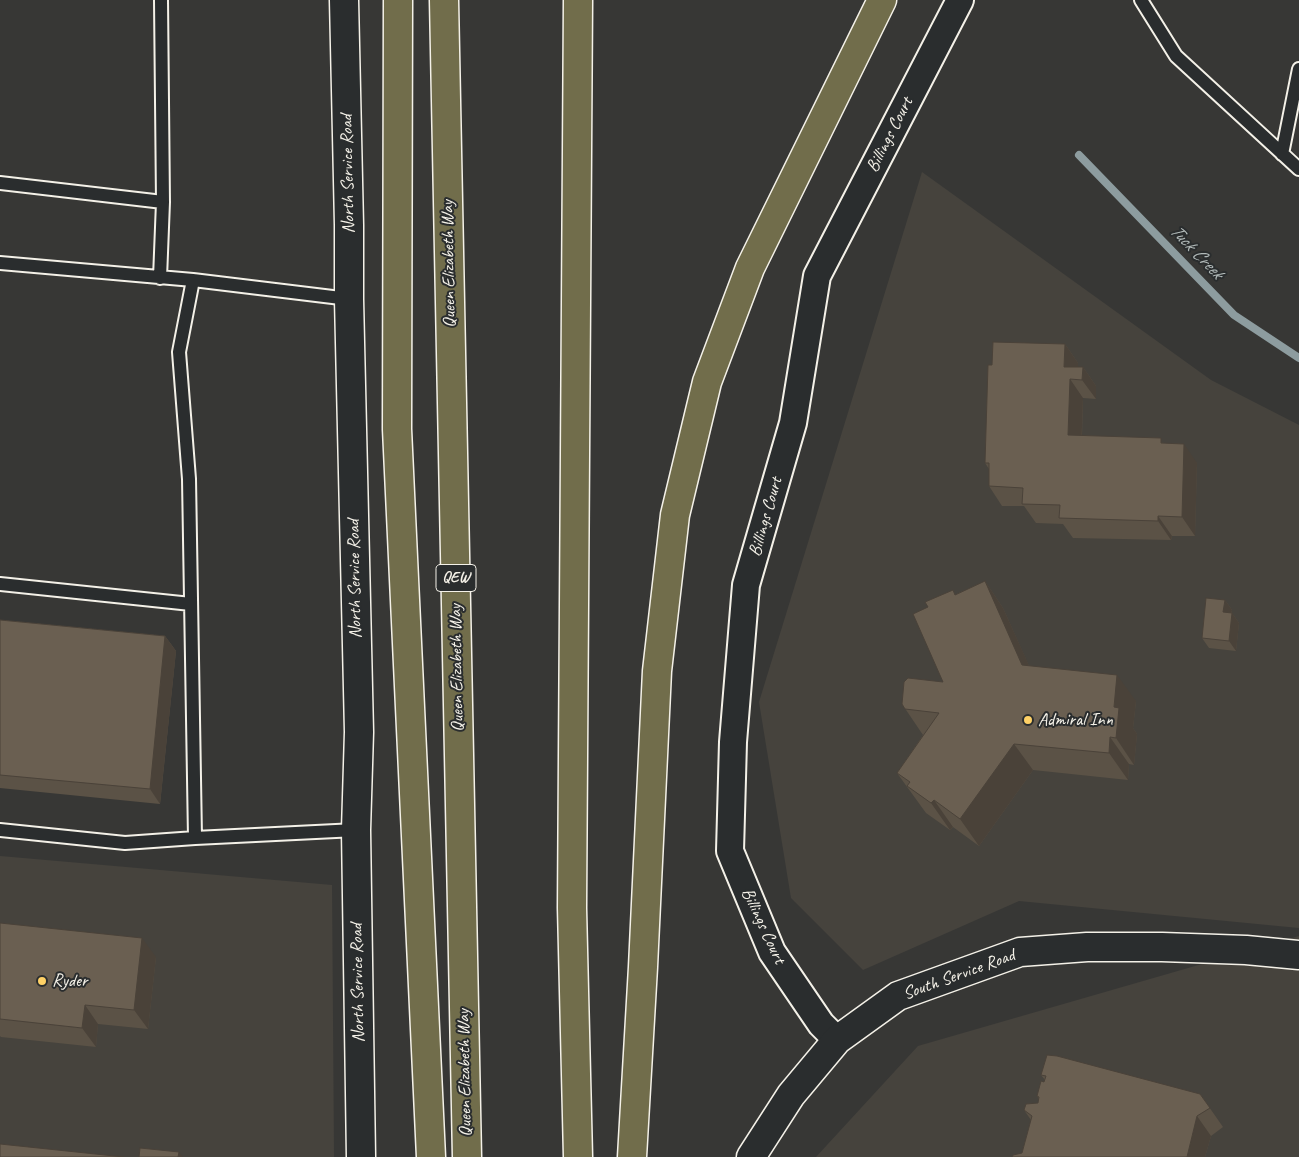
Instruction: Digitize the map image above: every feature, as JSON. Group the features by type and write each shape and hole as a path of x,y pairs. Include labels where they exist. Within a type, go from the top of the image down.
{"highway":[{"path":"398,0 397,429 431,1157"},
{"name":"Queen Elizabeth Way","path":"444,0 467,1157"},
{"path":"578,0 572,898 578,1157"},
{"path":"632,1157 657,670 675,515 706,382 750,268 882,0"}],"street":[{"name":"North Service Road","path":"344,0 359,732 356,830 361,1157"},
{"name":"Billings Court","path":"837,1040 821,1024 772,952 730,852 732,742 746,585 794,422 817,276 960,0"},
{"name":"South Service Road","path":"751,1157 791,1095 837,1040 898,996 1020,952 1087,948 1162,947 1246,950 1299,955"}],"lane":[{"path":"160,278 163,202 161,0"},
{"path":"1141,0 1176,56 1299,169"},
{"path":"1282,154 1299,69"},
{"path":"0,183 163,202"},
{"path":"0,263 193,280 349,300"},
{"path":"193,280 179,352 189,479 195,838"},
{"path":"0,584 191,604"},
{"path":"0,830 125,844 195,838 356,830"}],"shaded area":[{"path":"922,172 1211,380 1299,425 1299,928 1019,901 863,970 791,898 759,702"},
{"path":"0,856 332,885 334,1157 0,1157"},
{"path":"1299,936 1299,1157 816,1157 918,1046"}],"building":[{"path":"993,342 1065,344 1064,367 1083,367 1082,380 1070,379 1068,435 1161,438 1161,443 1184,444 1182,517 1158,516 1158,521 1059,518 1060,505 1022,504 1023,488 989,486 989,463 985,463 988,365 992,365"},
{"name":"Admiral Inn","path":"985,581 1022,665 1117,675 1114,707 1119,708 1116,738 1110,737 1109,753 1014,744 960,819 934,800 931,803 907,786 910,782 897,773 939,713 905,709 902,704 904,682 908,678 943,682 913,614 928,607 925,602 953,590 955,595"},
{"path":"1206,598 1225,600 1223,612 1232,613 1229,641 1202,638"},
{"path":"0,620 165,636 150,789 0,775"},
{"path":"0,923 142,938 134,1010 85,1005 82,1028 0,1019"},
{"path":"1047,1055 1057,1056 1200,1094 1210,1108 1197,1116 1187,1157 1012,1157 1022,1153 1032,1116 1024,1110 1026,1104 1038,1103 1039,1097 1037,1096 1041,1081 1044,1082 1046,1076 1041,1075"},
{"path":"0,1144 124,1157 0,1157"},
{"path":"140,1148 179,1152 178,1157 139,1157"}],"waterway":[{"name":"Tuck Creek","path":"1079,155 1234,315 1299,358"}],"place":[{"name":"Admiral Inn","path":"1028,720"},
{"name":"Ryder","path":"42,981"}]}
